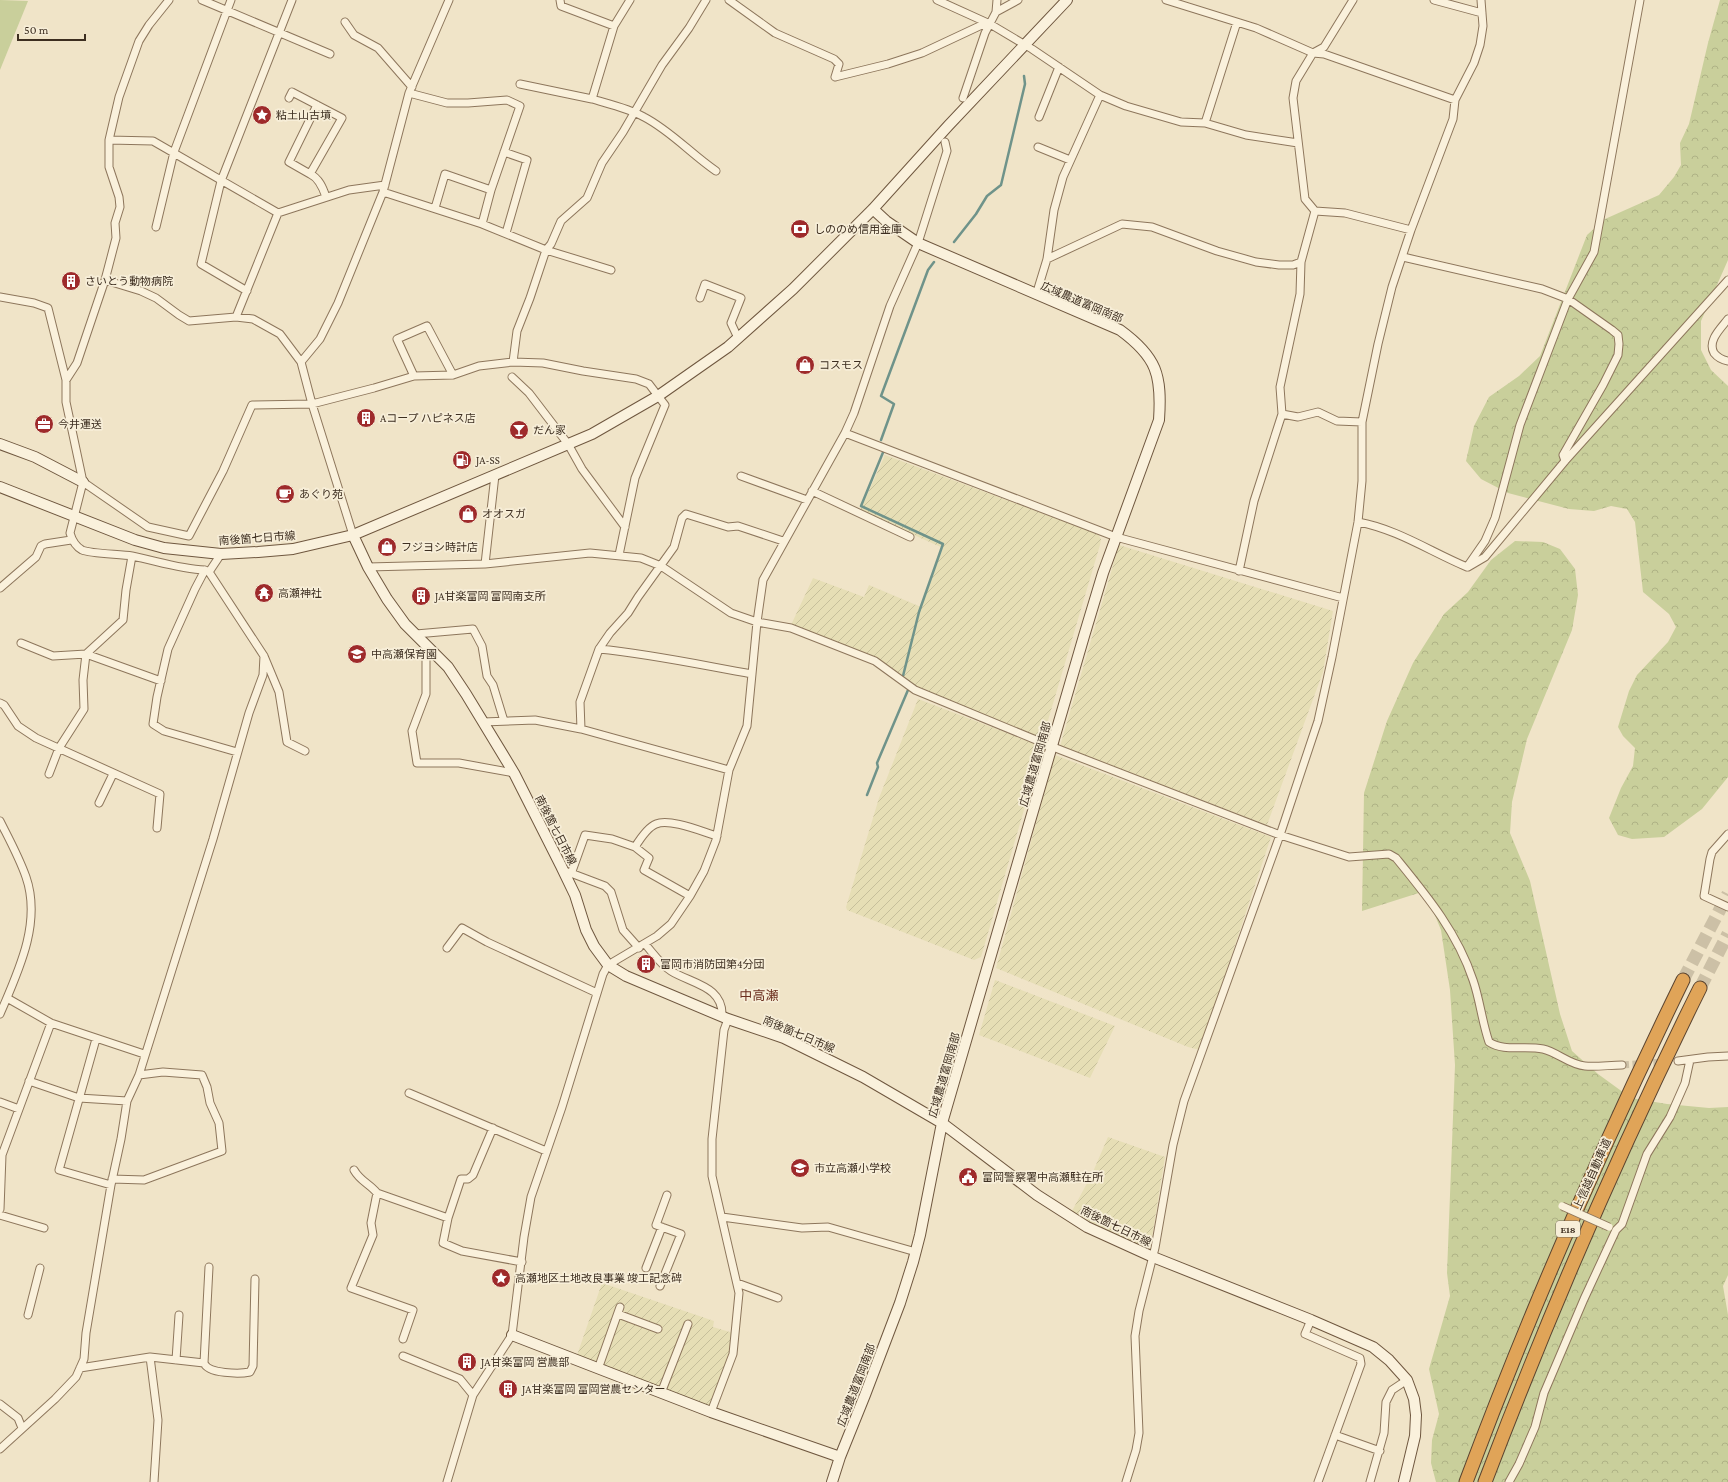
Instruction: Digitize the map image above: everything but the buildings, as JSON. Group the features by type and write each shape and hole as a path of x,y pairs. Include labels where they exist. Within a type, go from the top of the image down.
{"highway":[{"name":"上信越自動車道","path":"1466,1482 1517,1352 1568,1229 1634,1081 1683,980"},
{"name":"上信越自動車道","path":"1486,1482 1541,1342 1619,1156 1700,988"}],"street":[{"path":"66,380 77,363 105,280 116,238 115,224 120,207 119,197 109,167 110,140 119,97 132,57 139,41 149,25 169,0"},
{"path":"202,0 330,54"},
{"path":"156,227 174,152 231,0"},
{"path":"247,290 201,264 222,180 292,0"},
{"path":"301,362 320,339 338,303 384,188 411,90 450,0"},
{"path":"560,0 561,6 614,26"},
{"path":"592,99 614,26 630,0"},
{"path":"513,362 517,332 546,250 551,244 561,221 587,198 602,163 623,132 662,65 689,28 706,0"},
{"path":"729,0 775,33 834,59 839,64 835,77 888,64 922,53 988,24"},
{"path":"937,0 988,24 1024,44 1100,95 1126,106 1181,122 1205,123 1246,135 1298,143"},
{"path":"996,12 997,0"},
{"path":"963,98 988,24 996,12 1018,0"},
{"path":"105,280 151,296 189,320 236,317 253,319 280,334 301,362 312,404 353,535 592,434 658,396 695,371 738,338 793,289 873,209 1024,44 1067,0"},
{"path":"1166,0 1256,28 1313,53 1324,54 1455,100"},
{"path":"1353,0 1324,47 1313,53 1296,81 1293,98 1305,199 1315,211 1345,213 1411,230"},
{"path":"1434,0 1482,13"},
{"path":"1126,1482 1136,1450 1139,1433 1135,1336 1138,1311 1153,1257 1173,1145 1184,1101 1280,834 1318,722 1358,522 1362,481 1362,422 1385,316 1392,287 1411,230 1453,119 1455,100 1474,63 1480,45 1483,26 1481,0"},
{"path":"1467,567 1485,542 1495,518 1520,425 1568,299 1594,252 1640,0"},
{"path":"345,22 354,36 378,48 411,90 447,103 507,100 520,106 491,190 482,224"},
{"path":"1205,123 1237,22"},
{"path":"1039,117 1059,67"},
{"path":"520,84 592,99 634,112 646,118 687,147 716,171"},
{"path":"289,98 292,92 342,118 310,174"},
{"path":"1036,295 1047,259 1054,210 1063,177 1100,95"},
{"path":"317,105 290,162 315,176 321,184 326,197"},
{"path":"110,140 153,141 278,213 349,190 384,188 506,233 546,250 610,270"},
{"path":"447,1482 473,1395 512,1335 532,1197 546,1151 562,1107 597,993 608,965 642,946 671,924 690,896 704,871 717,836 729,770 747,726 762,580 845,433 854,413 890,306 918,243 947,151 945,142"},
{"path":"1038,148 1070,160"},
{"path":"504,152 527,160 506,233"},
{"path":"435,208 445,174 491,190"},
{"name":"広域農道富岡南部","path":"832,1482 840,1457 866,1395 897,1310 916,1252 942,1123 1053,747 1086,629 1116,537 1159,420 1161,396 1155,368 1140,346 1120,330 918,243 886,221 873,209"},
{"path":"1239,571 1254,501 1282,414 1280,387 1300,294 1301,262 1315,211"},
{"path":"236,317 278,213"},
{"path":"1047,259 1122,224 1152,227 1256,262 1279,265 1293,265 1301,262"},
{"path":"1403,256 1542,289 1568,299 1612,330 1618,336 1618,355 1603,385 1563,455 1566,461"},
{"path":"1467,567 1485,557 1566,461 1728,280"},
{"path":"700,298 706,284 741,298 731,323 738,338"},
{"path":"0,297 34,303 48,308 66,380 66,402 83,482 70,533 71,540 82,550 88,552 132,556 184,569 207,571"},
{"path":"1728,319 1718,331 1712,344 1713,352 1719,358 1728,361"},
{"path":"414,376 397,339 427,326 453,375"},
{"path":"0,444 34,457 83,482 148,527 189,536 223,471 252,405 312,404 414,376 453,375 479,366 513,362 543,362 583,371 636,379 649,384 665,405 635,478 620,555"},
{"path":"512,377 529,393 568,444 582,469 625,527"},
{"path":"1282,414 1298,417 1318,412 1337,421 1362,422"},
{"path":"845,433 1116,537 1343,598"},
{"path":"486,564 495,475"},
{"path":"741,476 807,500"},
{"name":"南後箇七日市線","path":"0,488 135,540 164,548 221,554 293,549 353,535 368,567 387,599 405,624 448,667 514,773 567,872 586,930 594,946 608,965 626,976 725,1018 784,1038 844,1067 942,1123 1037,1195 1087,1227 1153,1257 1311,1320 1373,1347 1389,1360 1407,1380 1414,1399 1416,1415 1415,1436 1404,1482"},
{"path":"812,491 910,537"},
{"path":"581,729 580,702 599,648 628,613 674,547 682,518 686,514 728,527 738,526 783,541"},
{"path":"1358,522 1377,526 1409,539 1441,557 1467,567"},
{"path":"0,588 36,557 41,546 71,540"},
{"path":"368,567 486,564 590,553 641,558 661,566 731,612 757,622 791,628 875,661 915,690 1053,747 1280,834 1349,857 1389,854 1396,858 1449,926 1464,957 1473,981 1489,1042 1495,1046 1536,1047 1548,1050 1584,1066 1622,1064"},
{"path":"221,554 195,589 168,649 157,697 153,724 164,731 237,752"},
{"path":"49,774 59,748 84,709 86,654 123,620 126,590 132,556"},
{"path":"207,571 264,656 279,692 287,742 305,751"},
{"path":"416,634 474,629 482,646 486,676 493,685 504,721"},
{"path":"20,643 53,656 86,654 161,681"},
{"path":"428,647 426,654 426,694 412,730 417,763 458,763 514,773"},
{"path":"599,648 684,660 709,667 752,674"},
{"path":"0,1449 54,1400 76,1377 84,1359 86,1333 127,1101 139,1075 144,1054 213,839 237,752 262,675 264,656"},
{"path":"0,703 4,704 18,726 36,738 160,794 157,828"},
{"path":"483,722 535,720 581,729 729,770"},
{"path":"99,804 113,774"},
{"path":"0,821 26,878 30,899 31,919 27,944 0,1014"},
{"path":"635,846 640,838 655,824 663,822 677,824 717,836"},
{"path":"1728,834 1712,852 1704,896 1728,907"},
{"path":"690,896 644,870 649,858 635,846 612,839 585,835 567,872 605,886 611,892 623,930 671,971 715,993 723,1008 725,1018 724,1032 712,1139 711,1161 712,1176 739,1292 733,1354 711,1412"},
{"path":"447,948 462,928 487,942 597,993"},
{"path":"7,998 51,1023 144,1054"},
{"path":"0,1209 1,1155 51,1023"},
{"path":"96,1039 58,1170 112,1182 144,1180 222,1151 219,1123 210,1102 207,1087 202,1075 163,1072 139,1075"},
{"path":"1678,1061 1728,1056"},
{"path":"1509,1482 1519,1464 1535,1426 1544,1393 1613,1228 1622,1224 1647,1154 1670,1117 1685,1084 1690,1060"},
{"path":"29,1081 79,1098 127,1101"},
{"path":"409,1093 546,1151"},
{"path":"0,1102 19,1109"},
{"path":"493,1128 473,1175 468,1179 461,1180 448,1218 443,1243 462,1251 522,1262"},
{"path":"354,1170 358,1178 372,1186 377,1193 448,1218"},
{"path":"377,1193 371,1223 373,1235 351,1288 413,1310 403,1339"},
{"path":"660,1286 681,1234 656,1225 667,1195"},
{"path":"1562,1206 1613,1228"},
{"path":"0,1215 44,1228"},
{"path":"722,1217 802,1228 828,1227 916,1252"},
{"path":"646,1268 662,1227"},
{"path":"209,1267 204,1363 205,1367 211,1370 243,1373 250,1372 253,1366 255,1279"},
{"path":"28,1315 40,1268"},
{"path":"737,1283 778,1298"},
{"path":"598,1369 619,1310 658,1329"},
{"path":"176,1360 179,1315"},
{"path":"1311,1320 1306,1334 1360,1358 1361,1364 1318,1482"},
{"path":"661,1392 688,1324"},
{"path":"512,1335 711,1412 840,1457"},
{"path":"403,1356 460,1379 473,1395"},
{"path":"80,1368 150,1357 204,1363"},
{"path":"150,1357 158,1420 154,1482"},
{"path":"1370,1482 1384,1433 1386,1402 1392,1390 1407,1380"},
{"path":"0,1404 18,1418 22,1428"},
{"path":"1335,1435 1380,1451"}],"shaded area":[{"path":"885,455 1098,534 1101,539 1044,734 1039,737 915,687 876,659 791,625 813,578 864,597 869,585 921,607 943,548 860,511"},
{"path":"1119,545 1333,611 1323,672 1267,825 1060,746"},
{"path":"918,699 1038,745 1040,755 981,957 974,960 847,910 846,907 879,798"},
{"path":"1055,755 1271,837 1200,1050 1188,1047 996,968"},
{"path":"995,980 1115,1026 1090,1078 979,1035"},
{"path":"1108,1137 1165,1157 1151,1243 1147,1246 1137,1247 1096,1226 1072,1211 1092,1174"},
{"path":"602,1283 714,1321 713,1327 733,1333 730,1353 711,1407 576,1358"}],"green space":[{"path":"0,0 28,1 0,70"},
{"path":"1720,0 1728,0 1728,260 1701,321 1701,350 1711,370 1728,386 1728,777 1702,809 1664,837 1632,839 1618,835 1609,818 1621,788 1633,766 1635,748 1623,736 1618,727 1629,691 1637,675 1668,642 1676,627 1669,614 1643,592 1635,522 1627,509 1611,506 1594,511 1569,509 1508,493 1481,479 1466,461 1474,426 1489,397 1519,376 1540,356 1587,235 1605,219 1659,195 1674,177 1681,165 1680,143 1689,124 1708,43"},
{"path":"1515,541 1543,542 1560,549 1575,569 1578,595 1572,630 1527,739 1512,802 1510,833 1530,881 1560,1014 1572,1051 1598,1074 1631,1098 1667,1104 1709,1108 1728,1107 1728,1275 1723,1286 1728,1315 1728,1482 1436,1482 1431,1463 1432,1440 1439,1414 1429,1369 1450,1296 1447,1273 1455,1065 1450,990 1441,930 1425,891 1362,911 1364,793 1387,721 1413,663 1444,614 1468,592 1491,560"}],"waterway":[{"path":"954,242 976,214 987,196 1001,185 1025,84 1024,76"},
{"path":"881,440 894,404 881,396 928,270 934,262"},
{"path":"884,450 861,506 943,544 919,612 903,676"},
{"path":"867,795 878,767 877,763 908,690"}],"tunnel":[{"path":"1683,980 1728,894"},
{"path":"1700,988 1728,934"},
{"path":"1622,1065 1678,1061"}],"place":[{"name":"粘土山古墳","path":"262,115"},
{"name":"しののめ信用金庫","path":"800,229"},
{"name":"さいとう動物病院","path":"71,281"},
{"name":"コスモス","path":"805,365"},
{"name":"Aコープ ハピネス店","path":"366,418"},
{"name":"今井運送","path":"44,424"},
{"name":"だん家","path":"519,430"},
{"name":"JA-SS","path":"462,460"},
{"name":"あぐり苑","path":"285,494"},
{"name":"オオスガ","path":"468,514"},
{"name":"フジヨシ時計店","path":"387,547"},
{"name":"高瀬神社","path":"264,593"},
{"name":"JA甘楽富岡 富岡南支所","path":"421,596"},
{"name":"中高瀬保育園","path":"357,654"},
{"name":"富岡市消防団第4分団","path":"646,964"},
{"name":"市立高瀬小学校","path":"800,1168"},
{"name":"富岡警察署中高瀬駐在所","path":"968,1177"},
{"name":"高瀬地区土地改良事業 竣工記念碑","path":"501,1278"},
{"name":"JA甘楽富岡 営農部","path":"467,1362"},
{"name":"JA甘楽富岡 富岡営農センター","path":"508,1389"}],"district":[{"name":"中高瀬","path":"759,995"}]}
